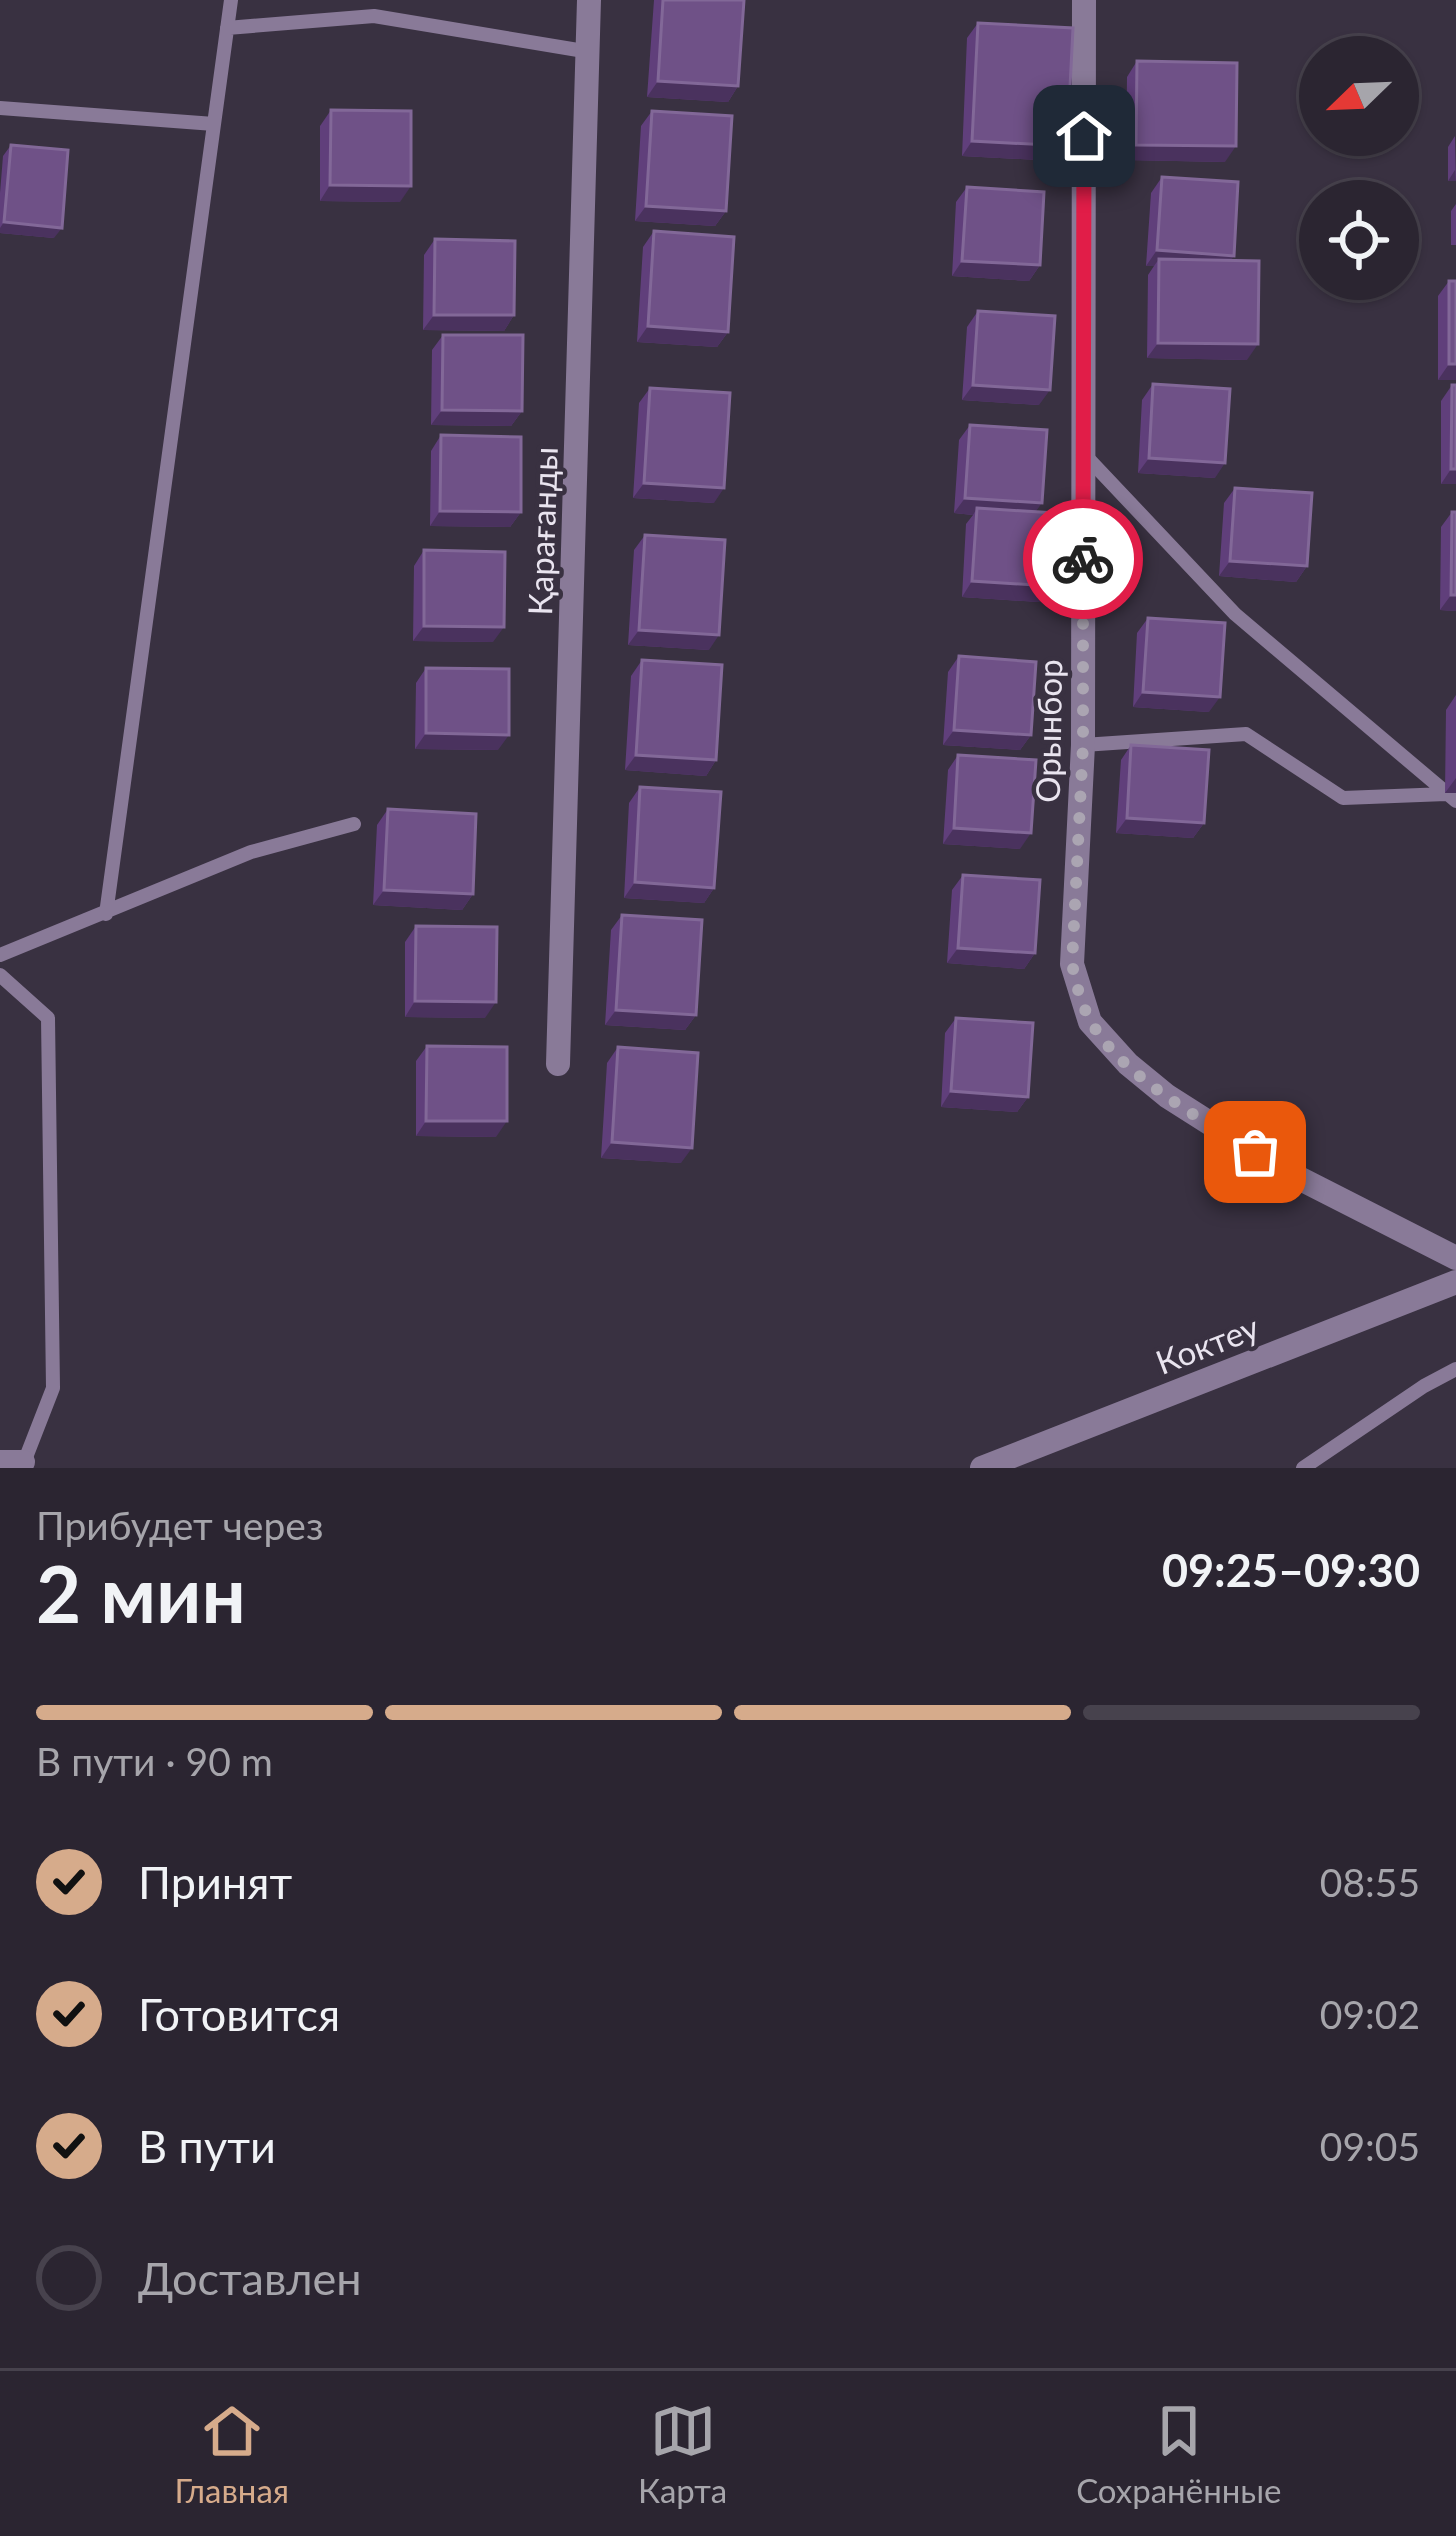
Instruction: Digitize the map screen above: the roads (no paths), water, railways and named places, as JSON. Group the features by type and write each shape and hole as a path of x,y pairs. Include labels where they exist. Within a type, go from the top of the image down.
{"street":[{"name":"Қарағанды","path":"558,1064 590,0"},
{"name":"Орынбор","path":"1084,0 1083,745 1072,964 1083,1004 1101,1037 1167,1096 1285,1171 1456,1258"},
{"name":"Коктеу","path":"982,1468 1456,1282"}],"lane":[{"path":"106,914 231,0"},
{"path":"227,28 374,16 590,52"},
{"path":"0,108 214,124"},
{"path":"1083,453 1235,614 1451,798"},
{"path":"1083,745 1246,734 1343,798 1451,798"},
{"path":"0,955 251,852 354,824"},
{"path":"0,975 48,1018 53,1388 16,1464"},
{"path":"1303,1468 1456,1369"}]}
